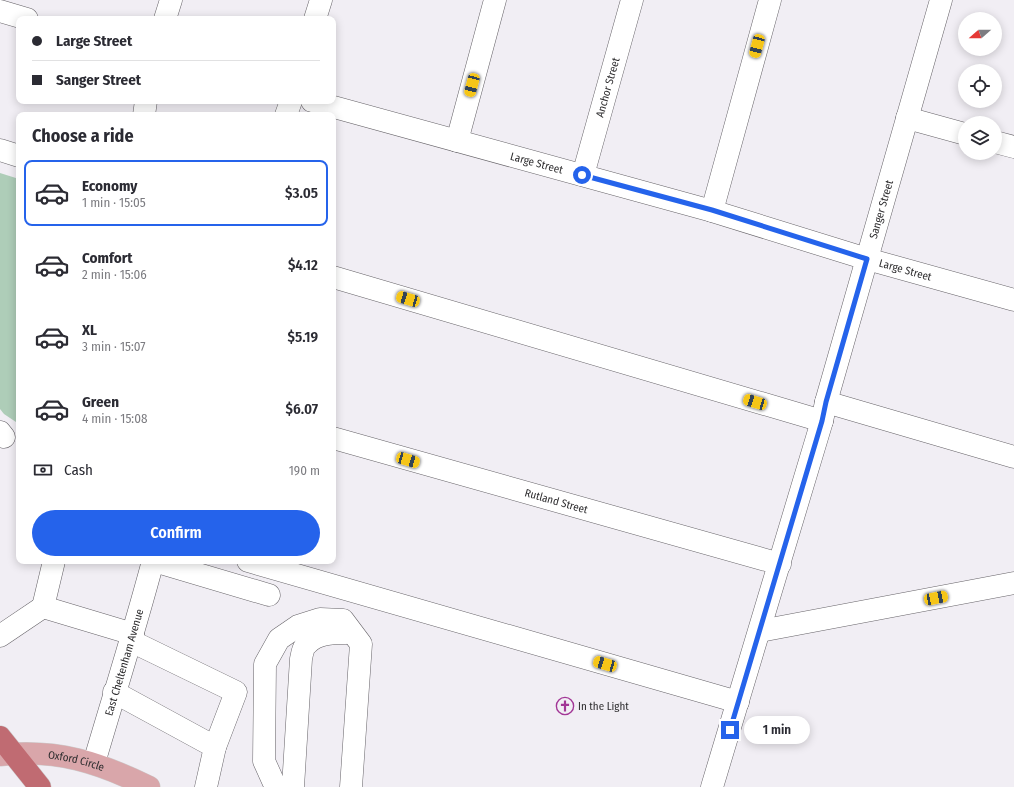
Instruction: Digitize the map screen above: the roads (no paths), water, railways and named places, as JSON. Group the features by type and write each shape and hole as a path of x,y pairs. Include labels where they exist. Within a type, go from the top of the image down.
{"highway":[{"path":"4,749 40,787"}],"main road":[{"name":"Oxford Circle","path":"4,749 70,757 94,763 119,772 149,787"}],"street":[{"path":"166,16 171,0"},
{"path":"316,16 321,0"},
{"path":"457,141 495,0"},
{"name":"Anchor Street","path":"582,175 632,0"},
{"path":"712,210 770,0"},
{"name":"Sanger Street","path":"712,787 780,564 941,0"},
{"name":"Large Street","path":"323,104 712,210 867,259 1014,300"},
{"path":"907,118 958,132"},
{"path":"1002,144 1014,147"},
{"path":"0,150 16,155"},
{"path":"336,278 824,412 1014,457"},
{"name":"Rutland Street","path":"336,439 780,564"},
{"path":"0,636 43,607 53,564"},
{"name":"East Cheltenham Avenue","path":"94,763 153,564"},
{"path":"164,564 269,596"},
{"path":"258,564 738,702"},
{"path":"760,631 1014,583"},
{"path":"43,607 132,638 236,692 215,747 206,787"},
{"path":"277,787 264,761 265,664 279,639 298,626 320,619 343,620 361,644 351,787"},
{"path":"293,787 301,659 306,644 318,635 334,633 353,634"},
{"path":"114,692 215,747"}],"place":[{"name":"In the Light","path":"565,706"}]}
